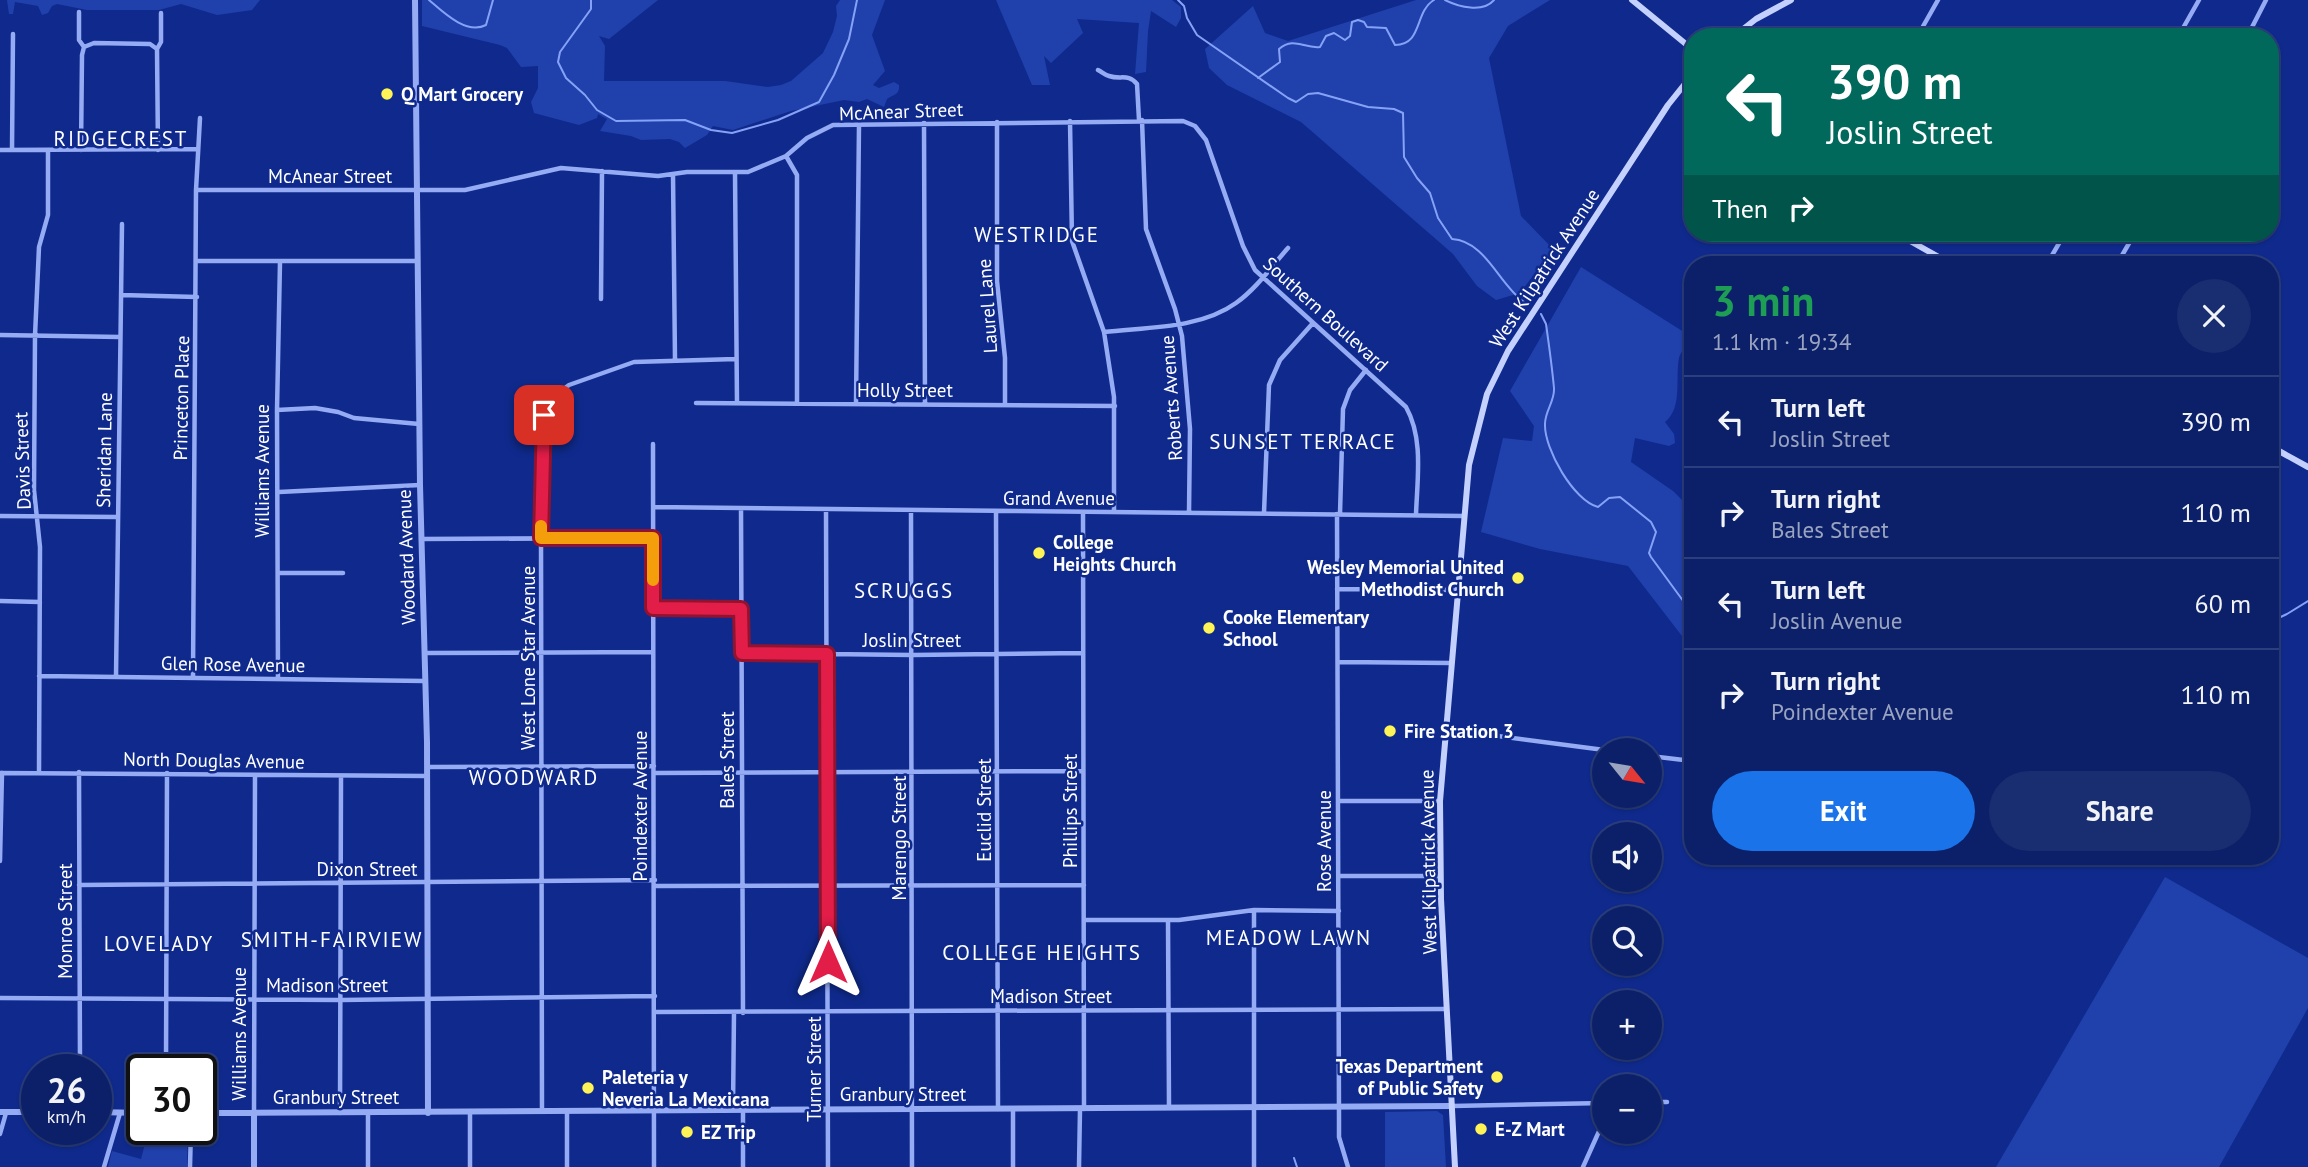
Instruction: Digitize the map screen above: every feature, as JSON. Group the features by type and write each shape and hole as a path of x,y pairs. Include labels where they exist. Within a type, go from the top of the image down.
{"main road":[{"path":"1632,0 1684,42"},
{"path":"1744,28 1791,0"},
{"name":"West Kilpatrick Avenue","path":"1455,1167 1440,876 1440,801 1444,729 1469,465 1474,437 1487,394 1508,351 1668,105 1684,85"},
{"path":"1912,242 1937,256"},
{"path":"2279,451 2308,467"}],"street":[{"name":"Woodard Avenue","path":"415,0 419,424 426,681 428,1113"},
{"path":"1922,28 1938,0"},
{"path":"2183,28 2199,0"},
{"path":"2252,28 2266,0"},
{"path":"79,12 79,40 84,47 81,150"},
{"path":"158,150 157,49 160,42 161,13"},
{"path":"12,150 13,34"},
{"path":"84,47 94,43 150,44 157,49"},
{"name":"Roberts Avenue","path":"1098,70 1109,77 1129,76 1138,84 1146,229 1179,323 1189,406 1189,513"},
{"name":"Princeton Place","path":"193,677 197,149 200,118"},
{"name":"McAnear Street","path":"197,190 478,189 561,167 650,176 687,172 748,172 786,156 807,138 833,125 1140,120 1183,121 1199,130"},
{"path":"1070,121 1072,241 1104,332 1115,406 1114,512"},
{"name":"Laurel Lane","path":"997,122 997,281 1005,358 1005,405"},
{"path":"924,123 925,404"},
{"path":"856,404 859,125"},
{"name":"Southern Boulevard","path":"1199,130 1208,145 1247,257 1262,277 1400,399 1414,424 1417,445 1416,515"},
{"path":"0,150 197,149"},
{"name":"Davis Street","path":"39,772 40,602 38,517 34,490 35,335 38,247 48,215 48,150"},
{"path":"786,156 797,175 797,403"},
{"path":"601,299 602,171"},
{"path":"735,172 737,403"},
{"path":"673,174 676,360"},
{"name":"Sheridan Lane","path":"116,677 122,224"},
{"path":"1104,332 1204,319 1225,311 1238,302 1288,248"},
{"path":"197,261 419,261"},
{"name":"Williams Avenue","path":"278,679 277,410 280,262"},
{"path":"121,295 197,297"},
{"path":"1265,513 1266,408 1269,384 1280,360 1313,323"},
{"path":"0,335 120,337"},
{"name":"West Lone Star Avenue","path":"542,1112 541,538 544,415 553,397 569,385 634,362 736,359"},
{"name":"Rose Avenue","path":"1348,1167 1339,1137 1337,589 1342,409 1354,383 1366,370"},
{"name":"Holly Street","path":"696,403 1115,406"},
{"path":"277,410 315,408 354,418 419,424"},
{"name":"Poindexter Avenue","path":"653,444 654,1167"},
{"path":"279,492 420,485"},
{"name":"Grand Avenue","path":"653,508 1464,516"},
{"name":"Bales Street","path":"741,508 743,1013"},
{"name":"Turner Street","path":"826,509 828,1167"},
{"name":"Marengo Street","path":"911,510 912,1167"},
{"name":"Euclid Street","path":"996,511 998,1110"},
{"name":"Phillips Street","path":"1079,1167 1084,1010 1083,512"},
{"path":"0,516 117,517"},
{"path":"421,539 653,538"},
{"path":"279,573 343,573"},
{"path":"1337,589 1457,590"},
{"path":"0,601 40,602"},
{"path":"653,608 741,609"},
{"path":"425,653 653,652"},
{"name":"Joslin Street","path":"742,653 1083,653"},
{"path":"1338,662 1451,663"},
{"name":"Glen Rose Avenue","path":"39,676 426,681"},
{"path":"1444,729 1592,748"},
{"path":"1662,757 1684,760"},
{"path":"427,767 827,773 1083,771"},
{"name":"Monroe Street","path":"79,772 80,1054"},
{"path":"0,861 1,773"},
{"name":"North Douglas Avenue","path":"1,773 427,776"},
{"path":"166,1054 167,773"},
{"name":"Williams Avenue","path":"254,1167 255,775"},
{"path":"340,1113 341,777"},
{"path":"1338,802 1440,801"},
{"path":"1339,876 1440,876"},
{"name":"Dixon Street","path":"79,885 543,881 743,887 1084,884"},
{"path":"1084,920 1168,920 1254,910 1339,911"},
{"path":"1254,910 1254,1167"},
{"path":"1168,920 1169,1108"},
{"name":"Madison Street","path":"0,998 341,1000 655,996"},
{"name":"Madison Street","path":"655,1012 1446,1009"},
{"path":"733,1111 734,1013"},
{"path":"1662,1102 1667,1102"},
{"name":"Granbury Street","path":"217,1113 998,1110 1592,1103"},
{"path":"1013,1109 1013,1167"},
{"path":"743,1111 743,1167"},
{"path":"0,1133 3,1112 21,1112"},
{"path":"567,1112 567,1167"},
{"path":"112,1113 126,1113"},
{"path":"104,1167 120,1113"},
{"path":"368,1113 368,1167"},
{"path":"470,1113 470,1167"},
{"path":"1583,1167 1593,1144"},
{"path":"190,1167 191,1145"}],"shaded area":[{"path":"7,0 260,0 252,10 217,15 181,4 159,10 87,10 57,4 42,15 38,6 15,2 13,14 9,14"},
{"path":"422,0 658,0 609,39 599,36 605,46 604,81 725,81 768,87 791,81 823,53 833,32 837,16 836,6 840,0 885,0 872,35 885,71 873,85 879,88 894,82 899,85 899,91 887,99 884,107 867,99 859,102 844,100 791,111 733,130 713,126 707,135 685,148 670,139 641,140 600,131 607,119 598,114 597,118 579,125 534,113 531,102 538,88 538,66 521,67 507,48 500,45 422,26"},
{"path":"996,0 1172,0 1181,7 1181,18 1176,27 1151,11 1146,72 1135,74 1139,23 1077,19 1083,33 1051,63 1044,56 1050,85 1032,85"},
{"path":"1416,0 1550,0 1508,26 1489,58 1521,216 1553,249 1520,293 1496,300 1477,286 1453,254 1301,122 1227,85 1209,68 1205,49 1253,6 1265,33 1288,41"},
{"path":"1581,267 1684,332 1676,401 1671,416 1665,422 1674,434 1675,443 1669,446 1635,438 1631,462 1673,491 1684,502 1684,639 1628,566 1540,549 1481,532 1503,438 1532,441 1534,426 1510,391"},
{"path":"2165,877 2308,958 2308,1008 2219,1167 1996,1167"},
{"path":"1437,1111 1443,1115 1446,1167 1385,1167 1385,1112"},
{"path":"145,1145 188,1145 187,1167 108,1167 112,1151 141,1159"}],"waterway":[{"path":"429,0 455,21 471,27 486,25 493,0"},
{"path":"591,0 591,9 560,52 558,62 566,78 597,110 616,121 685,120 711,130 732,133 778,120 819,102 849,39 857,0"},
{"path":"1178,0 1184,6 1187,18 1197,35 1288,98 1296,102 1308,94 1318,93 1368,107 1394,109 1403,113 1404,157 1430,193 1438,218 1452,239 1474,247 1524,302"},
{"path":"1258,78 1280,62 1279,49 1284,45 1294,43 1320,47 1326,36 1334,33 1345,40 1350,36 1352,22 1358,20 1364,22 1367,27 1386,28 1395,45 1404,44 1410,40 1423,12 1434,0"},
{"path":"1445,0 1464,7 1477,8 1494,0"},
{"path":"1541,314 1546,324 1554,388 1545,424 1549,447 1555,460 1570,485 1589,503 1598,507 1609,498 1620,497 1651,522 1656,532 1649,553 1684,602"},
{"path":"2279,618 2308,601"},
{"path":"1294,1158 1297,1167"}],"slow traffic":[{"path":"541,526 541,538 653,538 653,580"}],"place":[{"name":"Q Mart Grocery","path":"387,94"},
{"name":"College Heights Church","path":"1039,553"},
{"name":"Wesley Memorial United Methodist Church","path":"1518,578"},
{"name":"Cooke Elementary School","path":"1209,628"},
{"name":"Fire Station 3","path":"1390,731"},
{"name":"Texas Department of Public Safety","path":"1497,1077"},
{"name":"Paleteria y Neveria La Mexicana","path":"588,1088"},
{"name":"E-Z Mart","path":"1481,1129"},
{"name":"EZ Trip","path":"687,1132"}],"district":[{"name":"RIDGECREST","path":"121,138"},
{"name":"WESTRIDGE","path":"1037,234"},
{"name":"SUNSET TERRACE","path":"1303,441"},
{"name":"SCRUGGS","path":"904,590"},
{"name":"WOODWARD","path":"534,777"},
{"name":"MEADOW LAWN","path":"1289,937"},
{"name":"SMITH-FAIRVIEW","path":"332,939"},
{"name":"LOVELADY","path":"159,943"},
{"name":"COLLEGE HEIGHTS","path":"1042,952"}],"route":[{"path":"544,415 541,538 653,538 653,608 741,609 742,653 827,654 828,962"}]}
